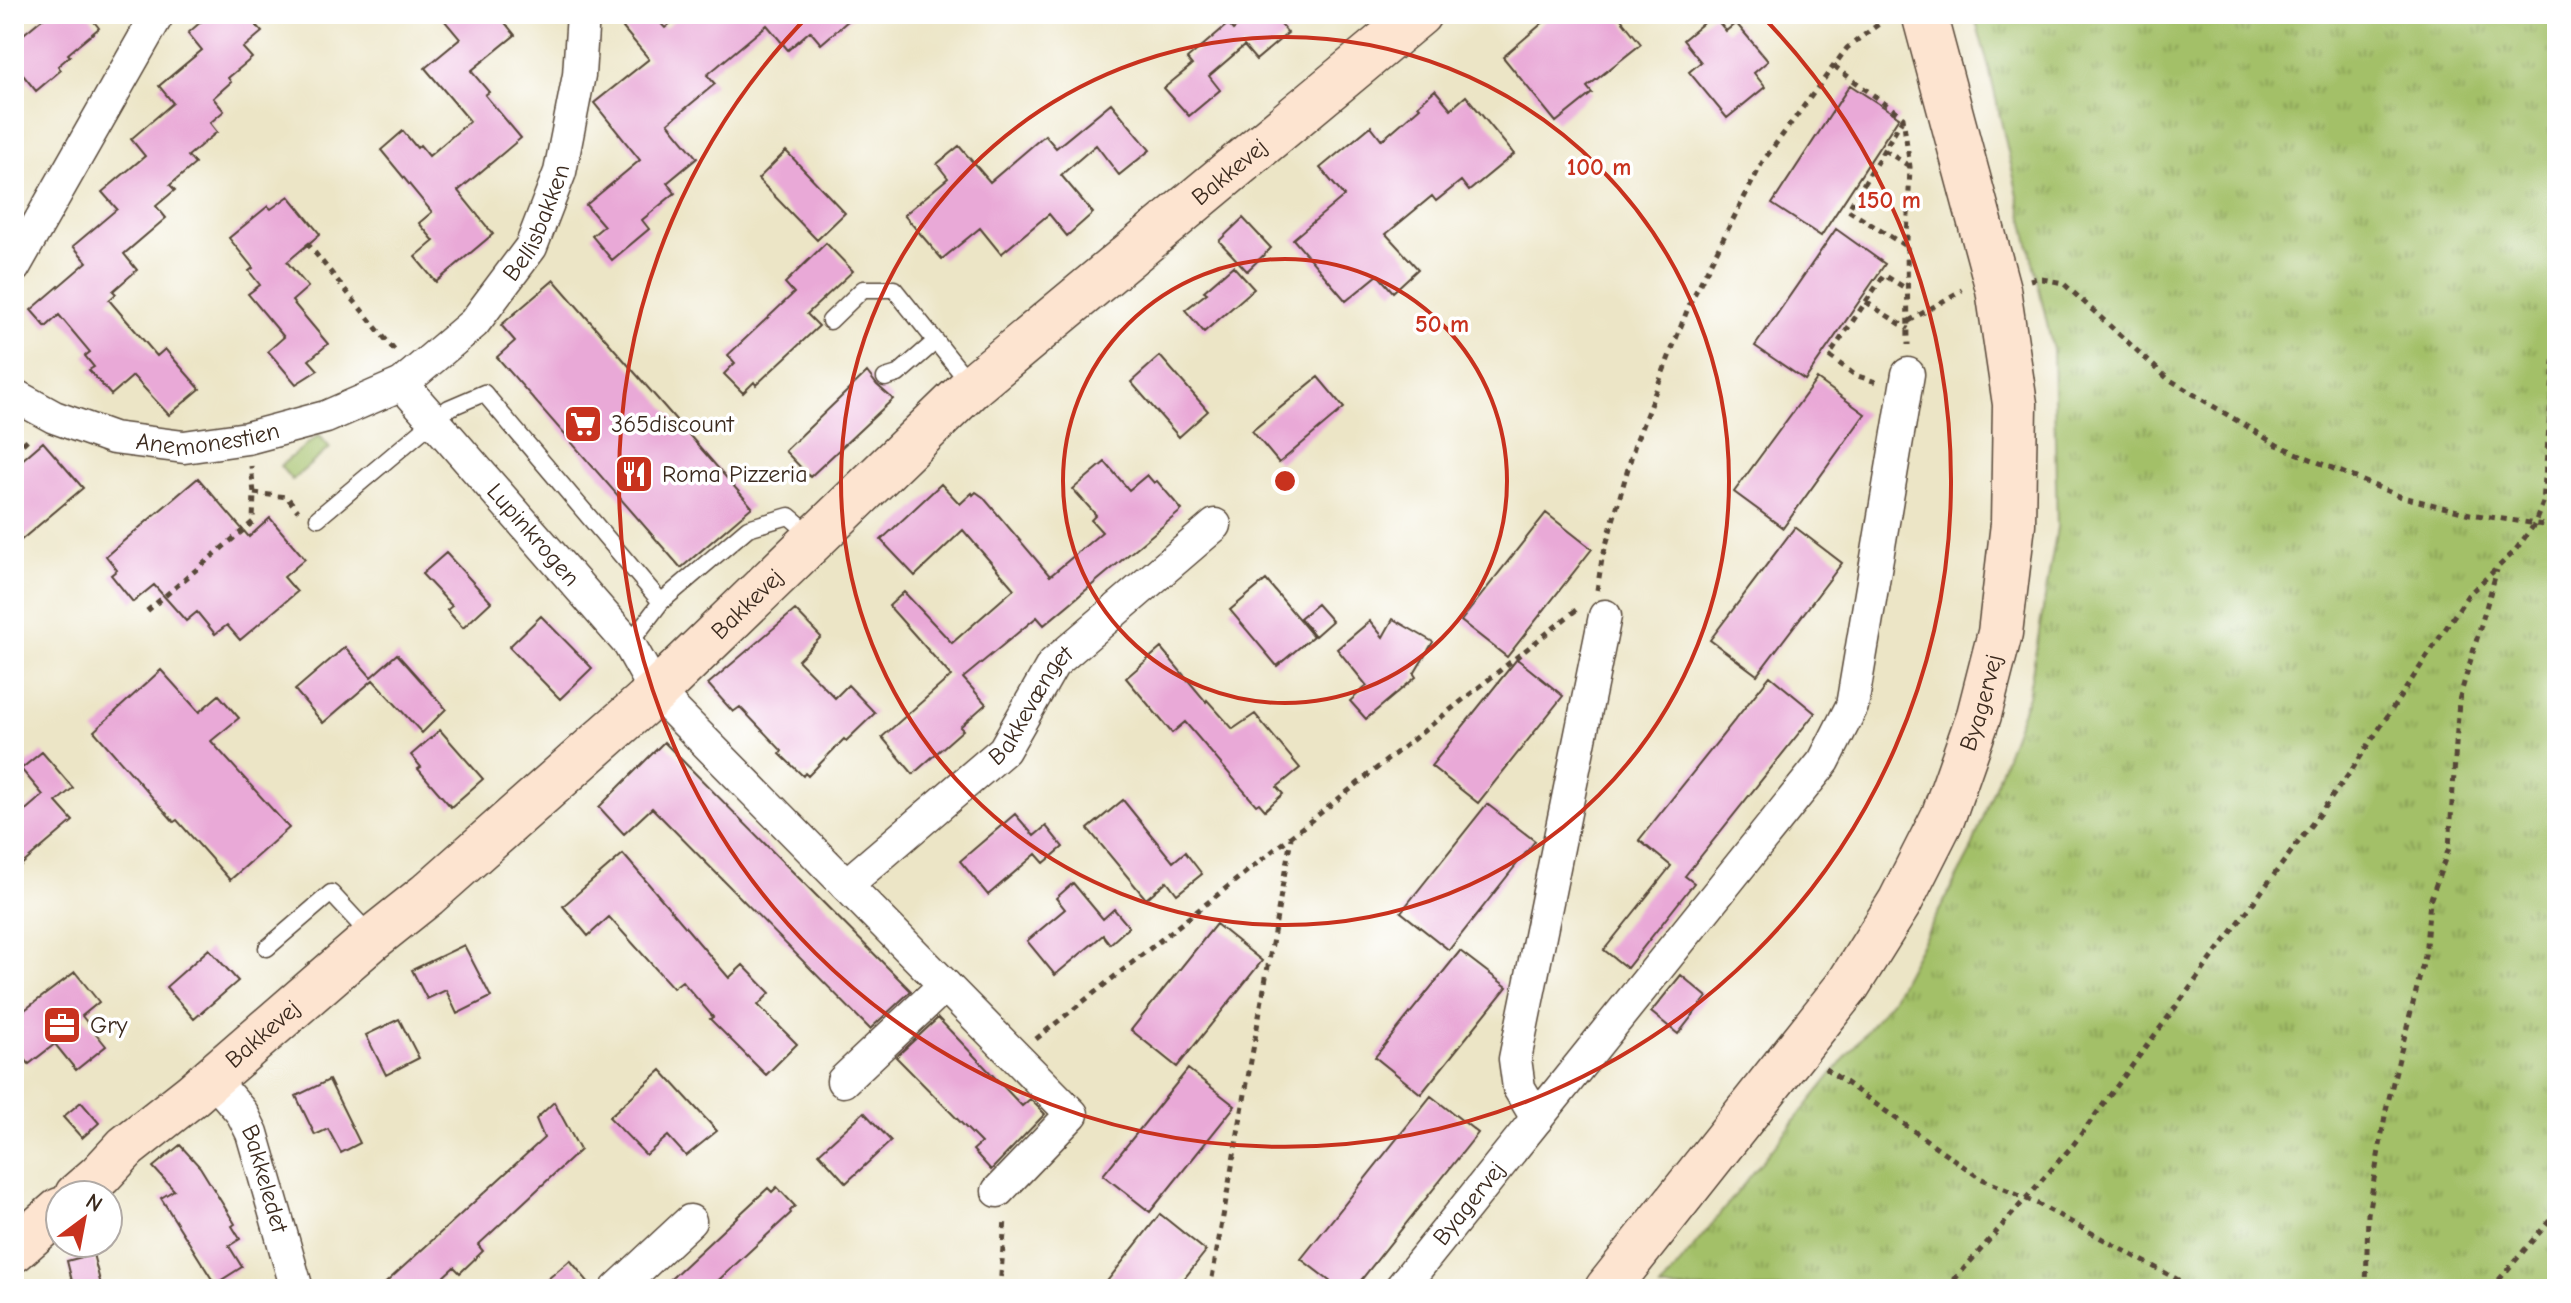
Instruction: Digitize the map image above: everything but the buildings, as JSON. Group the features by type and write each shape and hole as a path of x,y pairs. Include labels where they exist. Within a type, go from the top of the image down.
{"street":[{"path":"14,267 158,14"},
{"name":"Bellisbakken","path":"408,379 474,323 531,247 560,172 579,75 583,14"},
{"name":"Bakkevej","path":"95,1179 126,1147 212,1078 474,854 656,692 972,386 1419,14"},
{"name":"Byagervej","path":"1607,1289 1848,985 1900,902 1943,817 1979,715 2000,633 2013,524 2015,404 1996,280 1924,14"},
{"name":"Lupinkrogen","path":"408,379 433,421 629,644 656,692"},
{"name":"Anemonestien","path":"14,395 54,417 113,438 184,447 247,438 326,417 408,379"},
{"name":"Byagervej","path":"1400,1289 1824,761 1852,706 1907,383"},
{"name":"Bakkevænget","path":"846,885 1004,750 1053,664 1215,525"},
{"path":"1537,1118 1519,1088 1515,1059 1601,605"},
{"path":"656,692 1072,1114 998,1191"},
{"path":"843,1081 945,985"},
{"name":"Bakkeledet","path":"212,1078 242,1113 252,1133 297,1289"},
{"path":"617,1289 690,1221"},
{"path":"14,1250 44,1224"}],"lane":[{"path":"830,321 863,289 894,289 972,386"},
{"path":"885,378 898,374 936,341"},
{"path":"318,518 449,408 484,393 661,602"},
{"path":"629,644 661,602 748,528 789,516 814,537"},
{"path":"267,948 331,893 373,938"}],"path":[{"path":"1016,1055 1292,837 1601,605 1602,559 1635,444 1690,303 1763,161 1847,48 1892,14"},
{"path":"2547,14 2557,18"},
{"path":"1834,66 1903,117 1910,167 1907,383 1855,375 1829,356 1884,275 1908,289"},
{"path":"1903,117 1848,210 1907,247"},
{"path":"1884,150 1910,167"},
{"path":"307,243 408,379"},
{"path":"1908,321 1996,280 2037,278 2063,283 2167,378 2277,445 2399,496 2470,514 2557,527"},
{"path":"1866,302 1908,329"},
{"path":"1946,1289 2073,1145 2349,774 2468,595 2514,552 2534,525 2543,503 2557,325"},
{"path":"147,611 253,522 254,493 247,438"},
{"path":"254,493 287,497 305,519 318,518"},
{"path":"2366,1289 2368,1214 2386,1110 2425,956 2430,901 2449,848 2459,700 2498,566"},
{"path":"1210,1289 1292,837"},
{"path":"1799,1048 1980,1178 2024,1198 2195,1289"},
{"path":"998,1191 1006,1217 1000,1289"},
{"path":"2491,1289 2557,1212"}],"green space":[{"path":"1974,14 2557,14 2557,1289 1660,1289 1892,999 1970,853 2028,696 2057,528 2053,350"},
{"path":"319,435 330,448 292,480 280,466"}],"place":[{"name":"365discount","path":"583,424"},
{"name":"Roma Pizzeria","path":"634,474"},
{"name":"Gry","path":"62,1025"}]}
